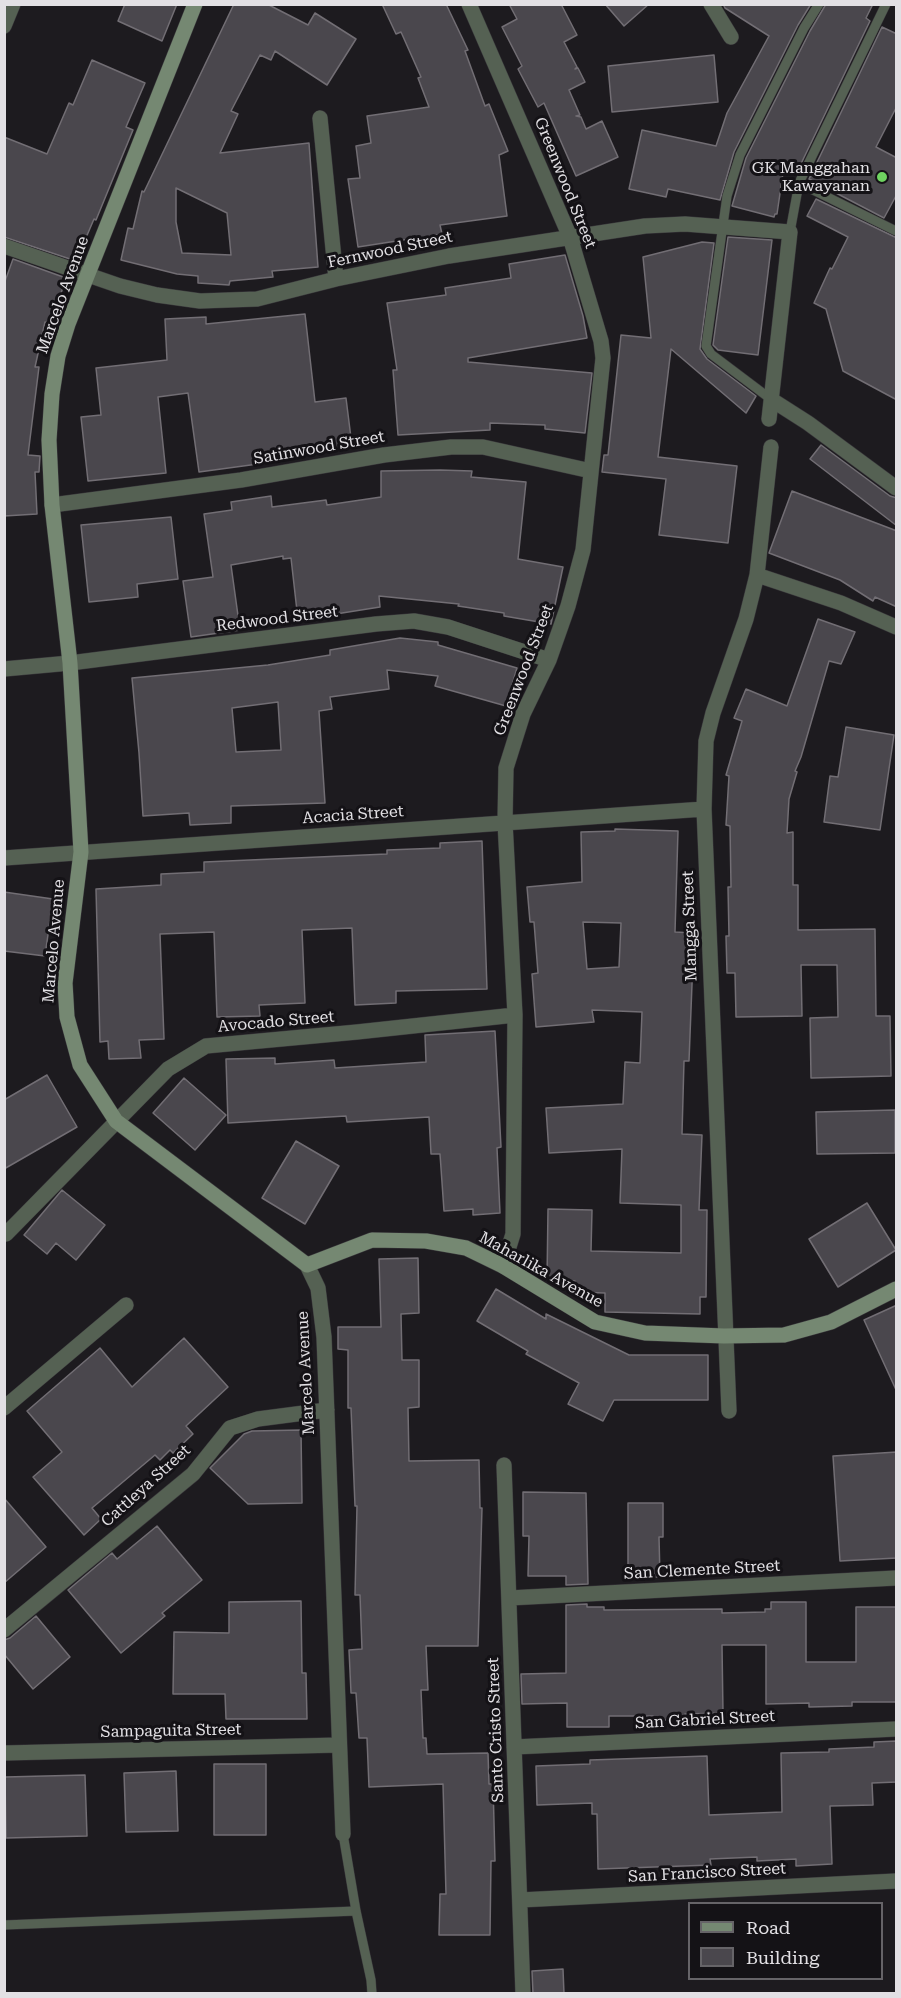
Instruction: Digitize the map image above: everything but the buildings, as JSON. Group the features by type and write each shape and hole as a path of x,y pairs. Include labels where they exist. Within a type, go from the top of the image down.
{"street":[{"path":"4,26 13,4"},
{"name":"Marcelo Avenue","path":"195,4 68,324 58,356 52,394 49,440 52,505 70,663 81,852 65,983 66,1017 80,1065 116,1121 307,1265 318,1288 324,1337 343,1834"},
{"name":"Greenwood Street","path":"469,4 570,237 601,341 603,358 583,550 568,606 549,660 523,714 506,768 505,822 515,1015 513,1234 503,1266"},
{"path":"711,4 731,37"},
{"path":"320,118 336,279"},
{"name":"Fernwood Street","path":"4,246 120,286 157,295 200,301 257,299 336,279 449,256 645,226 685,224 790,232"},
{"path":"770,420 790,232"},
{"path":"772,400 808,423 897,488"},
{"name":"Satinwood Street","path":"52,505 241,480 384,455 451,447 483,447 591,471"},
{"name":"Mangga Street","path":"729,1412 724,1336 704,809 706,741 713,713 746,619 757,575 771,447"},
{"path":"757,575 841,603 897,627"},
{"name":"Redwood Street","path":"4,669 414,621 448,627 549,660"},
{"name":"Acacia Street","path":"4,858 704,809"},
{"name":"Avocado Street","path":"6,1234 168,1069 206,1046 515,1015"},
{"name":"Maharlika Avenue","path":"307,1265 372,1240 426,1241 466,1248 503,1266 595,1322 645,1334 783,1335 831,1323 897,1289"},
{"path":"7,1402 126,1305"},
{"name":"Cattleya Street","path":"4,1630 193,1473 230,1428 258,1419 327,1410"},
{"name":"Santo Cristo Street","path":"504,1465 523,1994"},
{"name":"San Clemente Street","path":"509,1598 897,1578"},
{"name":"San Gabriel Street","path":"514,1747 897,1729"},
{"name":"Sampaguita Street","path":"4,1753 339,1745"},
{"name":"San Francisco Street","path":"520,1900 897,1881"}],"lane":[{"path":"772,400 711,354 706,346 727,196 740,154 804,28 819,4"},
{"path":"790,232 799,183 886,4"},
{"path":"799,183 897,231"},
{"path":"343,1834 372,1994"},
{"path":"4,1925 356,1911"}],"place":[{"name":"GK Manggahan Kawayanan","path":"882,177"}]}
